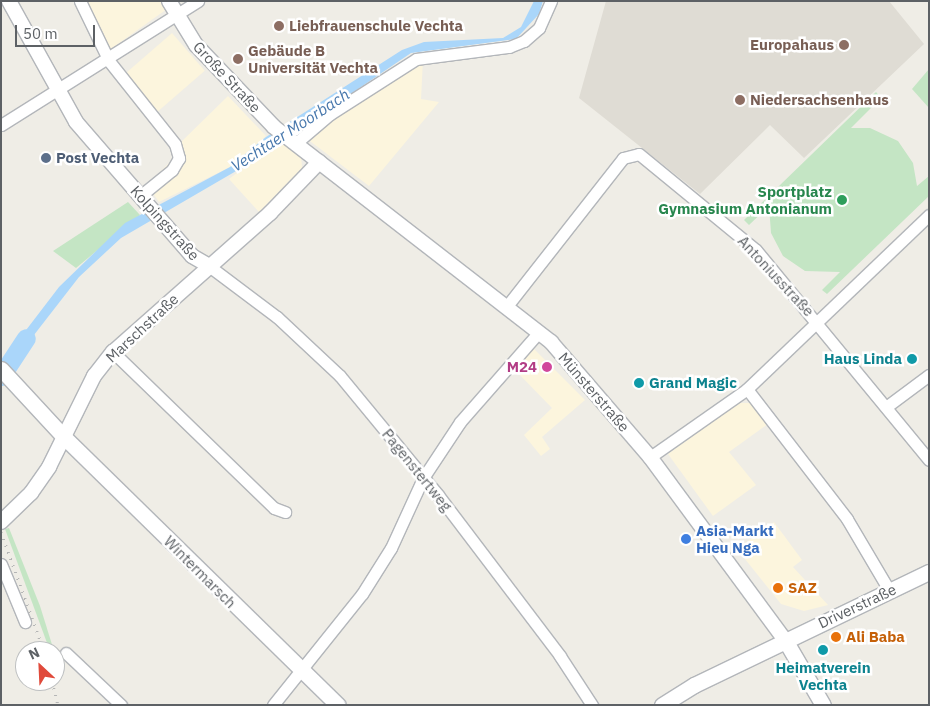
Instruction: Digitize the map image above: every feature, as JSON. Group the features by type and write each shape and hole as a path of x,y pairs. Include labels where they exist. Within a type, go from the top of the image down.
{"main road":[{"name":"Wintermarsch","path":"1,369 64,437 300,671 338,705"},
{"name":"Driverstraße","path":"662,705 785,640 929,572"},
{"name":"Münsterstraße","path":"785,640 823,705"}],"street":[{"name":"Kolpingstraße","path":"8,1 57,93 160,220 192,256 209,266"},
{"path":"80,1 109,61 175,144 180,158 172,170 143,200"},
{"name":"Große Straße","path":"169,1 196,45 274,127 292,139"},
{"path":"1,125 109,61 198,1"},
{"path":"292,139 416,59 509,47 524,41 539,28 551,1"},
{"name":"Münsterstraße","path":"292,139 539,332 650,457 785,640"},
{"name":"Antoniusstraße","path":"507,306 623,158 639,154 756,250 819,322 929,460"},
{"name":"Marschstraße","path":"1,522 31,493 64,437 94,376 114,352 209,266 319,162"},
{"path":"650,457 747,389 929,215"},
{"name":"Pagenstertweg","path":"209,266 278,317 340,376 423,478 560,656 592,705"},
{"path":"273,705 377,572 423,478 460,422 539,332"},
{"path":"114,352 274,508 285,512"},
{"path":"886,407 929,375"},
{"path":"747,389 847,519 889,590"},
{"path":"1,564 25,622"},
{"path":"66,653 121,705"}],"shaded area":[{"path":"84,1 163,1 167,9 108,51"},
{"path":"606,1 889,1 924,44 804,158 770,125 700,194 579,98"},
{"path":"172,33 205,71 157,112 124,74"},
{"path":"423,60 421,99 439,102 369,186 306,138 330,117"},
{"path":"228,96 266,136 230,167 159,202 147,185 170,162 180,143"},
{"path":"280,140 301,155 302,168 259,212 229,179"},
{"path":"534,349 585,400 542,437 550,449 541,456 524,435 552,408 515,370"},
{"path":"739,403 750,403 768,424 729,452 756,485 713,516 668,454"},
{"path":"774,522 802,560 793,567 828,605 804,611 781,604 737,549"}],"green space":[{"path":"929,69 929,108 912,89"},
{"name":"Sportplatz Gymnasium Antonianum","path":"876,92 881,98 851,128 870,128 898,141 913,163 917,186 929,176 929,196 827,294 822,290 840,272 805,271 783,256 771,233 769,206 749,225 744,220"},
{"path":"128,202 140,215 76,268 53,251"},
{"path":"9,528 40,606 51,641 46,641 5,529"}],"water":[{"path":"534,1 543,1 539,14 516,39 411,53 243,167 121,238 79,277 13,362 7,355 59,287 125,223 230,167 266,137 402,50 424,42 503,38 521,27"}],"waterway":[{"name":"Vechtaer Moorbach","path":"1,376 26,338"}],"railway":[{"path":"1,532 40,641"},
{"path":"54,691 58,705"}],"place":[{"name":"Liebfrauenschule Vechta","path":"279,26"},
{"name":"Europahaus","path":"844,45"},
{"name":"Gebäude B Universität Vechta","path":"238,59"},
{"name":"Niedersachsenhaus","path":"740,100"},
{"name":"Post Vechta","path":"46,158"},
{"name":"Sportplatz Gymnasium Antonianum","path":"842,200"},
{"name":"Haus Linda","path":"912,359"},
{"name":"M24","path":"547,367"},
{"name":"Grand Magic","path":"639,383"},
{"name":"Asia-Markt Hieu Nga","path":"686,539"},
{"name":"SAZ","path":"778,588"},
{"name":"Ali Baba","path":"836,637"},
{"name":"Heimatverein Vechta","path":"823,650"}]}
